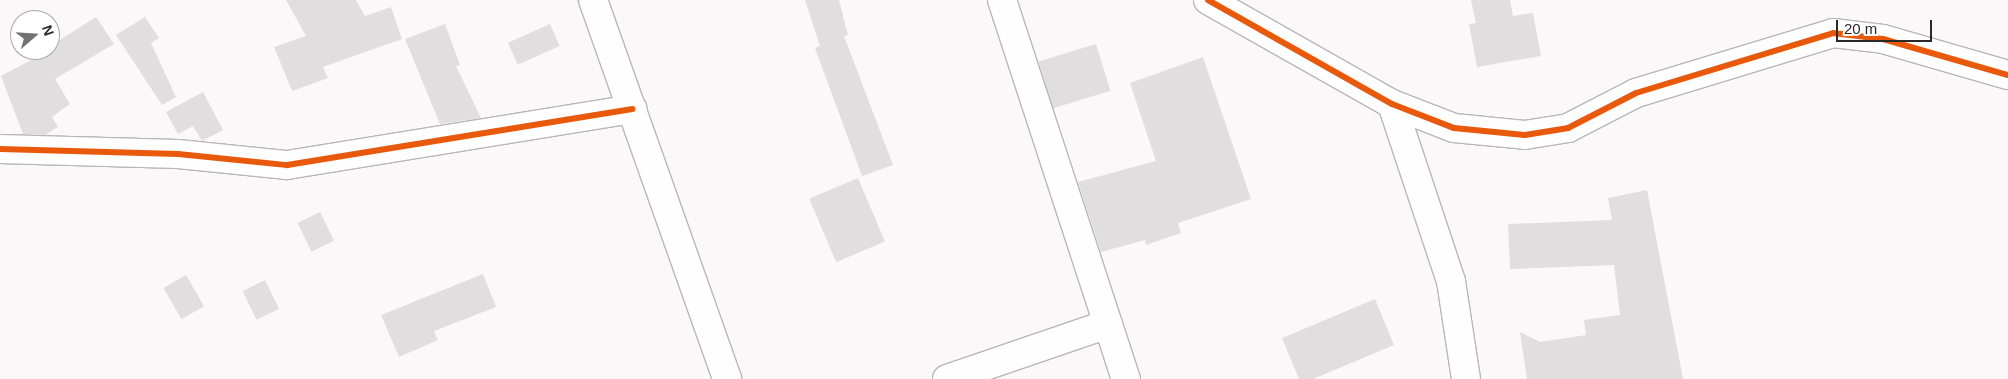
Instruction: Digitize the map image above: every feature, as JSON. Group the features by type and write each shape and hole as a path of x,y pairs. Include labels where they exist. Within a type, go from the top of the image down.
{"street":[{"path":"593,0 727,379"},
{"path":"1002,0 1126,379"},
{"path":"1208,0 1392,104 1454,128 1525,135 1568,128 1636,93 1833,33 1883,39 2008,75"},
{"path":"1392,104 1452,281 1466,379"},
{"path":"0,149 178,154 287,165 632,109"},
{"path":"947,379 1108,324"}],"building":[{"path":"286,0 356,0 365,16 391,7 402,39 323,67 328,78 292,91 274,47 306,36"},
{"path":"805,0 839,0 848,35 844,36 893,165 862,176 815,48 820,46"},
{"path":"1471,0 1510,0 1513,16 1533,13 1541,56 1477,67 1469,24 1476,23"},
{"path":"96,17 114,44 55,79 70,104 52,117 58,127 45,135 23,134 1,76 31,60 60,60 60,40"},
{"path":"145,17 159,38 151,43 176,97 162,105 116,35"},
{"path":"445,24 460,65 456,66 481,118 440,124 405,39"},
{"path":"550,24 560,46 518,65 508,43"},
{"path":"1096,44 1110,91 1053,108 1039,62"},
{"path":"1203,57 1251,199 1178,223 1181,233 1146,245 1145,240 1101,252 1078,182 1156,161 1130,83"},
{"path":"203,92 223,130 202,141 193,126 178,134 166,112"},
{"path":"858,178 885,242 836,262 809,199"},
{"path":"1647,190 1683,379 1527,379 1520,332 1540,342 1586,335 1584,320 1620,315 1614,265 1510,269 1508,224 1612,220 1608,198"},
{"path":"320,212 334,241 312,252 298,223"},
{"path":"483,274 496,307 434,331 438,340 399,357 381,315"},
{"path":"186,275 204,306 181,319 163,288"},
{"path":"265,280 279,309 257,320 243,291"},
{"path":"1375,299 1394,345 1313,379 1299,379 1282,338"}],"cycle path":[{"path":"1208,0 1392,104 1454,128 1525,135 1568,128 1636,93 1833,33 1883,39 2008,75"},
{"path":"0,149 178,154 287,165 632,109"}]}
